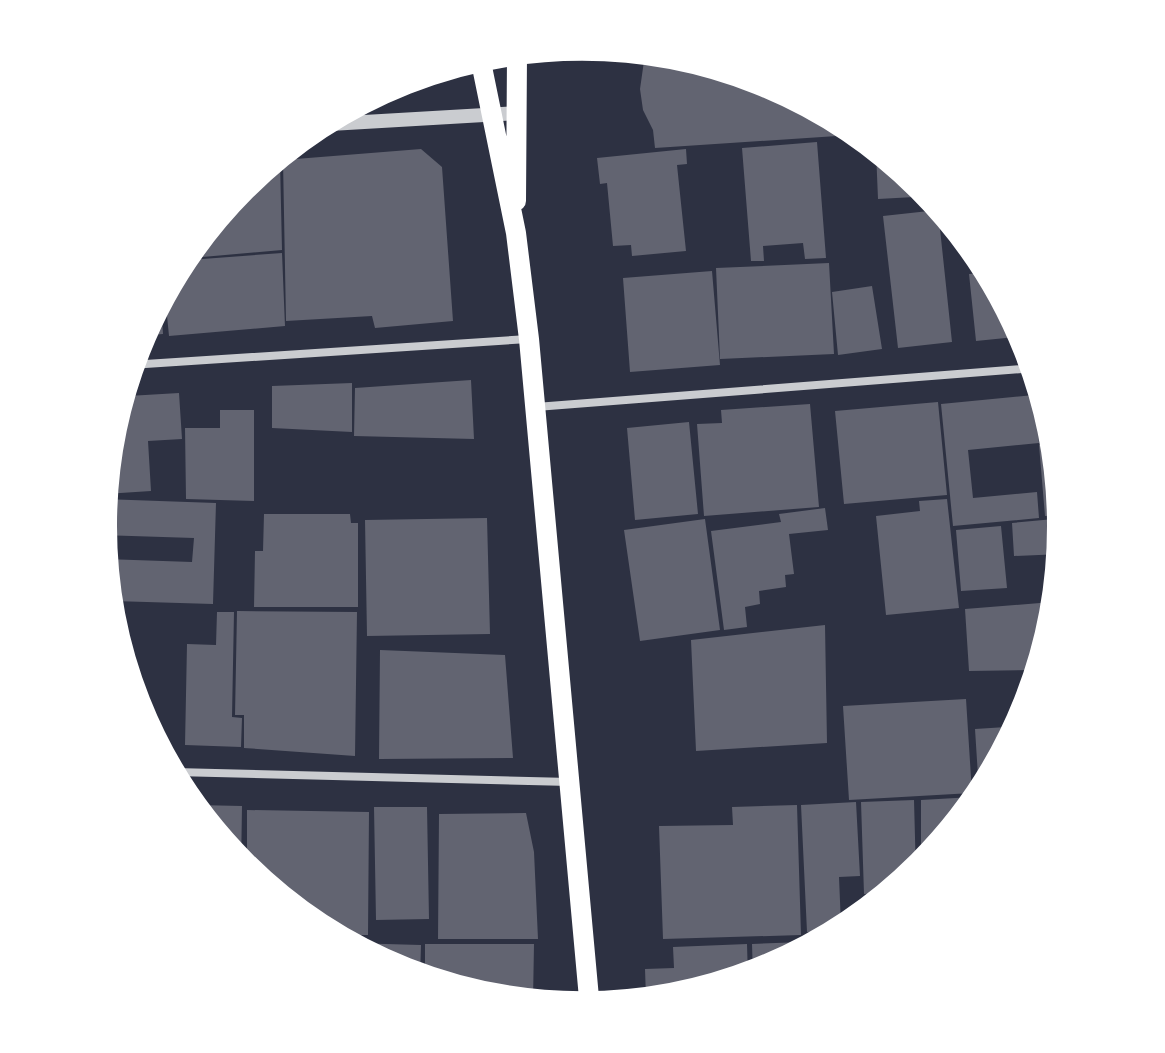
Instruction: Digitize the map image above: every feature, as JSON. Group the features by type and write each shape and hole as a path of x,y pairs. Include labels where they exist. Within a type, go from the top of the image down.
{"main road":[{"path":"516,233 517,61"},
{"path":"482,67 488,113 516,233 529,339 589,997"}],"street":[{"path":"340,123 517,113"},
{"path":"141,364 529,339"},
{"path":"535,407 1026,369"},
{"path":"181,772 570,782"}],"building":[{"path":"644,60 674,65 763,92 845,135 655,148 653,130 643,110 640,89"},
{"path":"817,142 826,258 805,259 803,243 763,246 764,261 751,261 742,148"},
{"path":"421,149 442,167 453,321 375,328 372,316 286,321 283,164 288,160"},
{"path":"686,149 687,164 677,165 686,251 632,256 631,245 613,246 607,183 600,184 597,158"},
{"path":"876,159 918,197 878,199"},
{"path":"280,166 282,250 196,258 229,216"},
{"path":"931,211 939,220 952,342 898,348 883,216"},
{"path":"282,253 285,326 169,336 166,308 195,260"},
{"path":"829,263 834,354 720,359 716,268"},
{"path":"712,271 720,365 630,372 623,278"},
{"path":"979,273 1013,337 976,341 969,274"},
{"path":"872,286 882,349 838,355 832,292"},
{"path":"162,316 163,334 153,335"},
{"path":"471,380 474,439 354,436 355,388"},
{"path":"352,383 352,432 272,428 272,386"},
{"path":"179,393 182,439 148,441 151,491 113,493 121,435 131,396"},
{"path":"1034,395 1039,443 968,450 973,498 1037,492 1039,518 953,526 941,404"},
{"path":"938,402 947,495 844,504 835,411"},
{"path":"810,404 819,507 704,516 697,424 722,423 721,410"},
{"path":"220,410 254,410 254,501 186,499 185,428 220,428"},
{"path":"689,422 698,514 635,520 627,428"},
{"path":"1044,434 1053,516 1045,516 1039,445 1044,444"},
{"path":"113,499 216,503 213,604 118,601 113,559 192,562 194,538 112,535"},
{"path":"947,499 959,608 886,615 876,516 920,511 919,501"},
{"path":"825,508 828,530 789,534 794,574 785,575 786,587 759,591 760,604 745,607 747,627 724,630 711,531 781,522 779,514"},
{"path":"264,514 350,514 351,523 358,523 358,607 254,607 255,551 263,551"},
{"path":"487,518 490,634 367,636 365,520"},
{"path":"705,519 720,630 640,641 624,530"},
{"path":"1053,519 1052,554 1014,556 1012,523"},
{"path":"1001,526 1007,588 961,591 956,530"},
{"path":"1047,602 1030,670 969,671 965,609"},
{"path":"237,611 357,612 355,756 244,748 244,715 235,715"},
{"path":"217,612 234,612 232,717 242,718 241,747 185,745 187,644 216,645"},
{"path":"825,625 827,743 696,751 691,640"},
{"path":"380,650 505,655 513,758 379,759"},
{"path":"966,699 972,791 849,800 843,706"},
{"path":"1008,727 982,776 978,776 975,729"},
{"path":"967,797 921,853 921,800"},
{"path":"914,800 916,858 877,893 864,894 861,802"},
{"path":"856,802 860,876 839,877 841,920 822,931 807,932 801,805"},
{"path":"203,805 242,806 241,850"},
{"path":"797,805 801,935 663,939 659,826 733,825 732,807"},
{"path":"374,807 427,807 429,919 376,920"},
{"path":"247,810 369,812 368,935 349,935 321,918 272,880 247,856"},
{"path":"526,813 534,852 538,939 438,939 439,814"},
{"path":"803,942 753,965 752,944"},
{"path":"365,943 421,945 420,968"},
{"path":"425,944 534,944 533,994 491,988 425,970"},
{"path":"747,944 748,967 704,981 646,993 645,969 674,968 673,947"}]}
